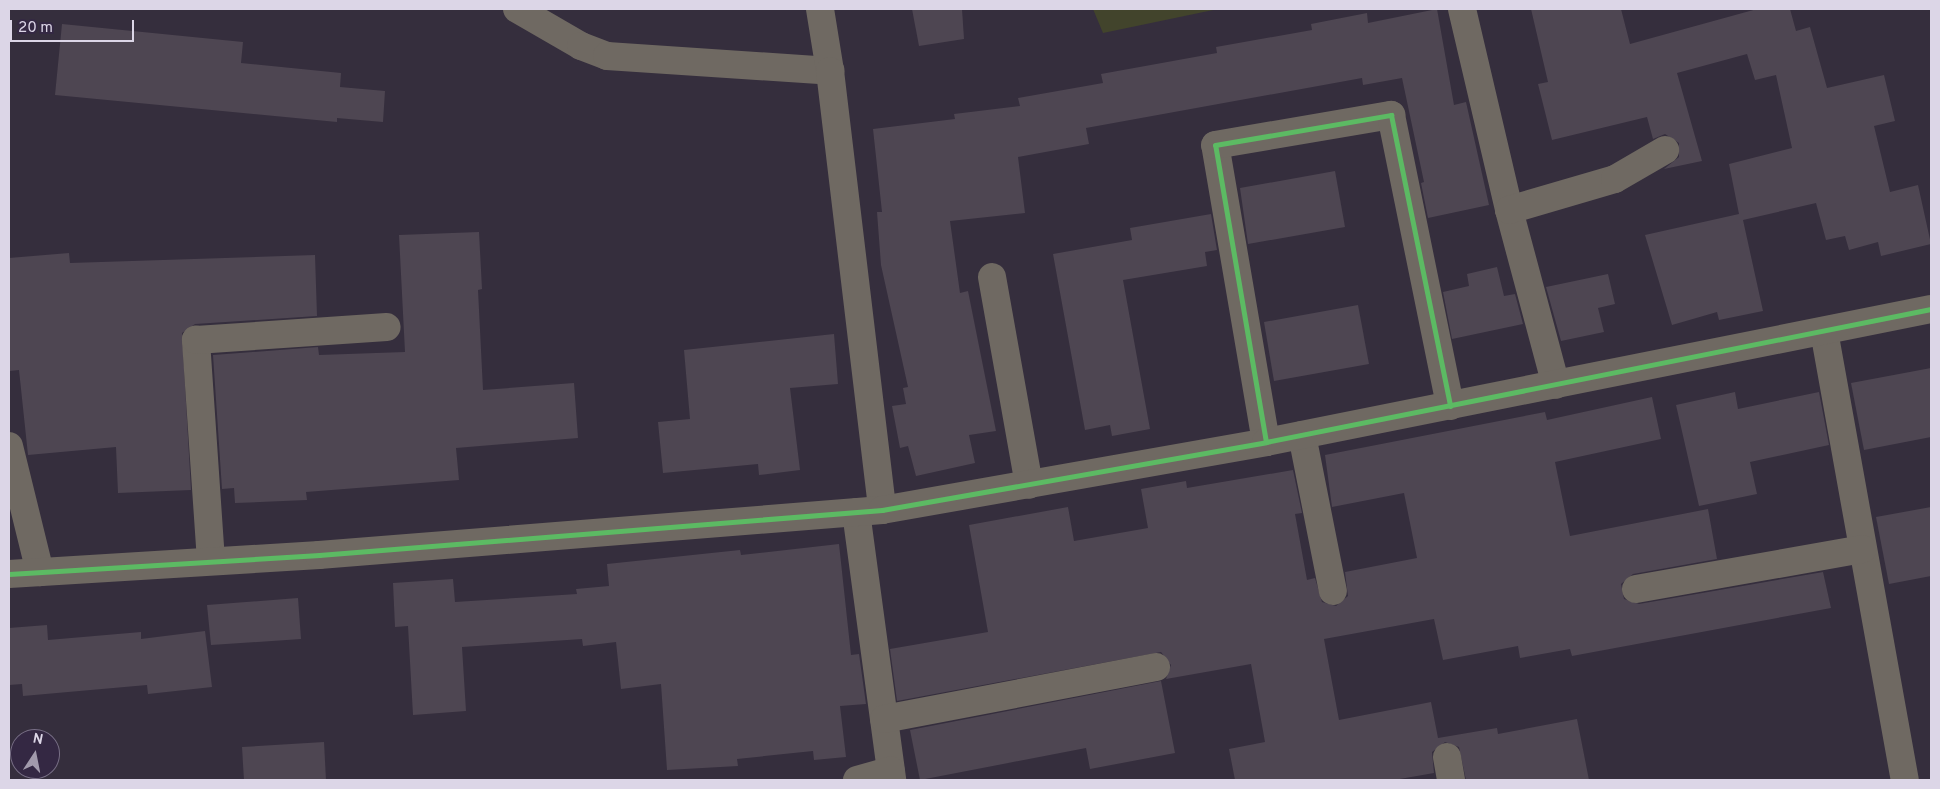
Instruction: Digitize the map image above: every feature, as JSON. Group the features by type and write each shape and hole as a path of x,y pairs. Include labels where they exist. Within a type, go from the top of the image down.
{"street":[{"path":"517,9 581,46 607,56 830,71"},
{"path":"820,9 830,71 869,511 884,719 892,775 857,780"},
{"path":"1462,9 1509,210 1556,385"},
{"path":"1266,442 1215,145 1391,115 1450,406"},
{"path":"1509,210 1615,179 1665,150"},
{"path":"992,277 1029,485"},
{"path":"9,574 211,562 869,511 1029,485 1266,442 1931,309"},
{"path":"211,562 196,340 387,327"},
{"path":"1824,331 1905,780"},
{"path":"1302,435 1332,591"},
{"path":"9,446 40,572"},
{"path":"1636,589 1863,549"},
{"path":"884,719 1156,667"}],"green space":[{"path":"1093,9 1218,9 1103,33"}],"building":[{"path":"912,9 962,9 964,39 919,46"},
{"path":"1437,9 1454,105 1466,102 1489,205 1428,218 1421,183 1424,182 1402,78 1363,85 1362,78 1086,128 1089,144 1018,157 1025,213 950,221 960,293 968,291 996,431 969,435 975,463 916,476 908,446 900,448 892,406 906,404 903,388 908,387 881,265 877,212 882,212 873,129 955,119 954,114 1020,106 1018,98 1103,83 1101,74 1217,53 1216,47 1312,30 1311,24 1367,13 1368,23"},
{"path":"1531,9 1621,9 1630,44 1757,9 1790,9 1796,31 1810,27 1827,88 1884,75 1895,121 1874,126 1890,192 1918,185 1931,244 1881,256 1878,242 1849,250 1845,236 1826,240 1816,203 1743,220 1763,311 1719,320 1717,312 1672,325 1645,235 1739,214 1729,164 1792,148 1776,75 1755,80 1747,54 1677,73 1702,161 1664,169 1679,157 1679,143 1665,134 1653,139 1647,117 1552,140 1538,84 1548,82"},
{"path":"62,24 243,42 241,63 341,73 340,87 385,91 383,122 337,118 337,122 55,95"},
{"path":"1335,171 1345,227 1248,244 1240,188"},
{"path":"1211,214 1217,250 1205,252 1207,266 1123,280 1150,429 1112,436 1110,425 1085,430 1053,254 1132,240 1130,228"},
{"path":"479,232 482,289 478,290 483,390 574,383 578,438 456,448 459,480 306,492 307,500 235,503 234,488 222,489 213,355 318,347 319,355 405,352 399,235"},
{"path":"69,253 70,263 315,255 317,316 195,324 182,333 191,490 118,493 116,447 28,455 19,370 9,371 9,258"},
{"path":"1497,267 1504,296 1515,294 1523,324 1452,339 1443,292 1469,286 1467,274"},
{"path":"1608,274 1615,304 1598,308 1604,332 1561,341 1546,287"},
{"path":"1358,305 1369,364 1274,381 1264,322"},
{"path":"834,334 838,384 790,388 800,470 759,475 758,464 663,473 658,422 690,419 684,350"},
{"path":"1931,368 1931,437 1864,450 1851,383"},
{"path":"1735,392 1738,409 1819,392 1829,445 1750,462 1757,494 1699,506 1676,405"},
{"path":"1652,397 1661,439 1555,462 1570,536 1708,509 1717,559 1633,574 1621,584 1624,599 1639,604 1823,572 1831,608 1572,656 1570,649 1520,658 1518,646 1443,660 1434,619 1324,639 1339,720 1431,702 1438,738 1497,728 1498,734 1577,719 1589,780 1466,780 1459,747 1445,742 1432,752 1434,773 1394,780 1235,780 1229,749 1265,742 1251,664 1166,679 1171,665 1161,652 897,701 890,649 988,632 969,525 1068,507 1074,541 1148,528 1141,489 1186,481 1187,488 1293,470 1302,513 1295,514 1307,580 1315,578 1322,602 1336,606 1348,596 1345,572 1417,558 1404,493 1332,507 1325,455 1545,412 1547,420"},
{"path":"1931,507 1931,576 1889,584 1876,517"},
{"path":"839,544 851,655 859,654 866,704 840,706 846,757 814,760 813,751 737,759 738,766 667,770 661,684 621,689 616,642 583,646 582,639 462,647 466,711 413,715 408,626 395,627 393,583 453,579 455,602 577,594 576,589 609,586 607,564 740,550 741,555"},
{"path":"298,598 301,639 211,645 207,605"},
{"path":"47,625 48,640 141,632 141,639 205,631 212,687 148,694 147,685 23,696 22,684 9,685 9,628"},
{"path":"1161,681 1175,753 1090,769 1086,748 920,780 910,730"},
{"path":"324,742 326,780 244,780 242,747"}],"cycle path":[{"path":"1266,442 1215,145 1391,115 1450,406"},
{"path":"9,574 319,555 882,510 1266,442 1931,309"}]}
